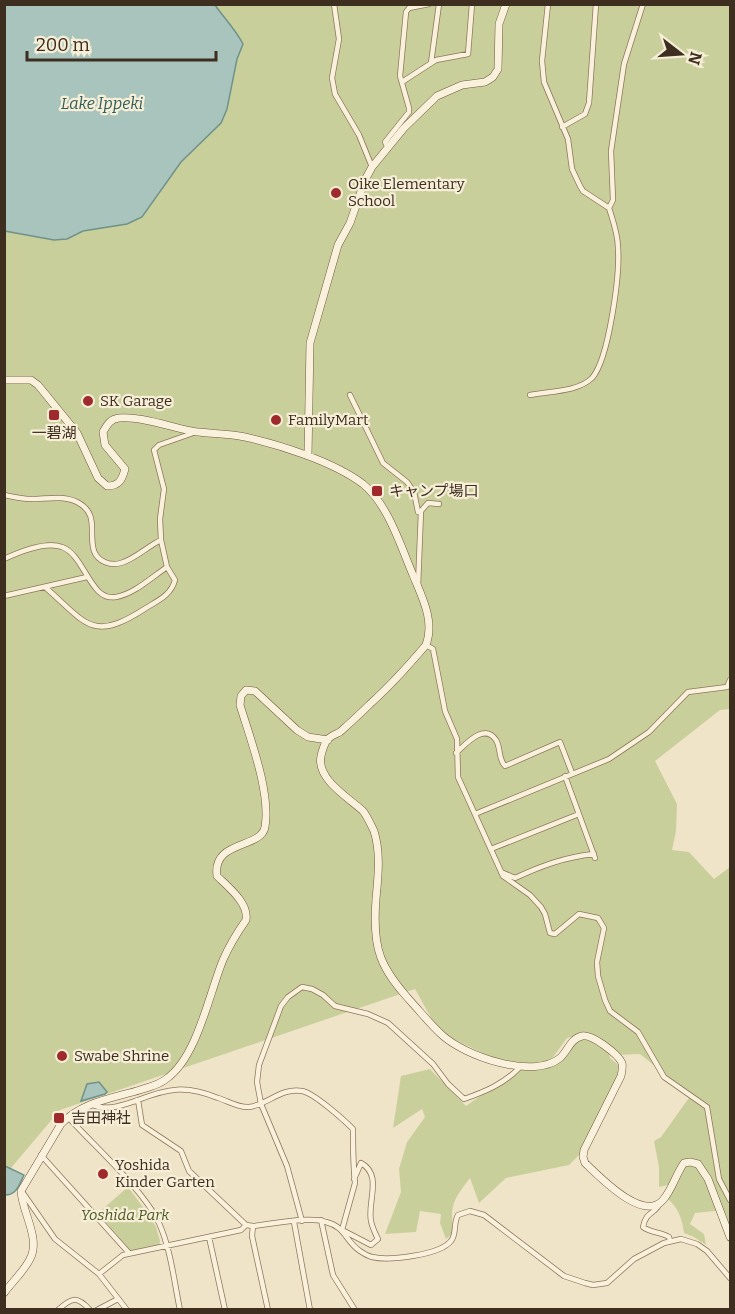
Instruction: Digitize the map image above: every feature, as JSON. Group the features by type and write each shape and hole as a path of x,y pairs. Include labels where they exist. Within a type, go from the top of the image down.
{"street":[{"path":"388,148 385,142 409,108 400,76 406,12 409,8 429,4"},
{"path":"431,63 439,4"},
{"path":"402,82 436,60 468,54 472,4"},
{"path":"308,456 310,343 338,245 350,223 372,167 404,128 437,96 462,85 485,82 493,77 498,69 499,24 506,4"},
{"path":"548,4 542,61 544,82 568,139 572,169 580,186 583,191 609,208"},
{"path":"562,127 585,114 589,103 596,4"},
{"path":"530,394 580,385 592,378 599,365 619,274 616,234 609,208 613,200 611,152 614,126 624,64 643,4"},
{"path":"335,5 339,39 332,78 335,94 359,135 372,167"},
{"path":"4,380 31,380 38,385 77,433 98,478 107,486 115,486 122,480 125,470 105,445 103,432 109,422 117,418 197,432 244,436 308,456 328,464 364,485 377,500 397,532 428,616 430,634 426,645 373,702 328,740 321,758 322,767 336,790 365,813 374,832 379,866 374,918 381,961 388,974 443,1036 475,1054 519,1068 543,1066 560,1058 574,1040 584,1035 592,1037 621,1060 623,1069 584,1150 585,1163 615,1192 626,1199 647,1205 656,1205 663,1200 684,1163 698,1164 708,1179 730,1237"},
{"path":"350,395 383,463 407,482 414,492 418,512 422,511"},
{"path":"45,587 86,623 107,627 137,614 170,593 175,580 168,567 161,540 160,519 164,489 154,450 159,445 197,432"},
{"path":"4,495 19,499 66,499 77,502 92,516 94,552 108,563 123,562 161,540"},
{"path":"418,587 422,511 428,503 439,504"},
{"path":"4,559 22,552 56,546 64,548 74,555 89,582 101,594 113,598 125,595 168,567"},
{"path":"4,596 87,577"},
{"path":"426,645 433,650 445,711 457,739 458,777 501,872 510,883 530,895 541,907 550,933 555,934 579,914 598,918 602,922 604,928 597,962 604,1000 610,1011 638,1032 664,1077 707,1107 719,1179 730,1200"},
{"path":"475,814 609,759 649,732 688,692 727,687 730,680"},
{"path":"4,1293 29,1262 33,1252 34,1240 22,1203 21,1191 41,1155 68,1117 91,1104 152,1086 166,1080 174,1072 201,1026 222,961 246,920 245,906 217,876 216,870 226,852 257,838 265,828 263,787 240,705 240,696 246,690 255,692 297,730 308,737 328,740"},
{"path":"456,753 472,738 481,734 490,735 496,740 502,764 505,766 560,742 572,773"},
{"path":"501,872 515,878 538,867 571,856 594,856 565,776"},
{"path":"491,849 579,814"},
{"path":"302,1221 287,1166 261,1104 256,1082 259,1065 281,1006 288,997 302,987 318,992 335,1006 368,1014 388,1023 433,1064 448,1084 464,1099 510,1078 519,1068"},
{"path":"91,1104 97,1107 114,1107 167,1090 190,1089 246,1107 261,1104 285,1092 303,1090 335,1112 353,1129 354,1179"},
{"path":"138,1100 142,1125 180,1151 189,1171 246,1225 321,1220 371,1245 378,1239 371,1220 373,1177 364,1164 361,1163 354,1179 342,1230"},
{"path":"68,1117 142,1196 158,1222 166,1246 180,1310"},
{"path":"41,1155 129,1253"},
{"path":"21,1191 55,1239 99,1274 127,1310"},
{"path":"660,1202 658,1207 646,1216 643,1227 664,1234 669,1237 670,1241"},
{"path":"342,1230 357,1250 373,1257 412,1256 447,1245 454,1238 455,1219 458,1215 465,1211 475,1212 484,1215 564,1276 593,1285 607,1283 634,1259 670,1241 681,1239 697,1244 718,1263 730,1278"},
{"path":"321,1220 333,1275 355,1310"},
{"path":"294,1222 310,1310"},
{"path":"99,1274 121,1256 129,1253 241,1230 246,1225"},
{"path":"253,1226 252,1236 268,1310"},
{"path":"209,1237 225,1310"},
{"path":"58,1310 74,1299 82,1302 90,1310"},
{"path":"98,1310 118,1299"}],"green space":[{"path":"215,5 730,5 730,709 720,710 655,761 677,804 676,831 672,850 689,852 714,879 730,867 730,1225 724,1210 695,1213 690,1224 704,1234 706,1245 684,1233 679,1214 668,1199 673,1187 668,1185 659,1187 659,1167 654,1141 661,1137 691,1095 640,1054 615,1055 608,1050 610,1058 623,1069 584,1150 569,1165 506,1178 479,1203 470,1178 454,1203 453,1233 446,1239 440,1223 441,1214 420,1211 416,1232 385,1234 401,1192 399,1169 407,1142 425,1117 422,1109 393,1128 401,1076 430,1069 466,1106 519,1068 551,1067 586,1034 567,1038 548,1064 499,1061 439,1032 415,989 60,1110 5,1175 5,231 54,240 67,239 83,231 127,224 142,217 181,162 221,123 227,109 237,59 243,44"},
{"name":"Yoshida Park","path":"128,1187 156,1227 159,1245 130,1250 98,1213"}],"water":[{"name":"Lake Ippeki","path":"4,5 215,5 237,34 243,44 237,59 227,109 221,123 181,162 142,217 127,224 83,231 67,239 54,240 5,231"},
{"path":"99,1082 107,1092 81,1101 87,1084"},
{"path":"5,1166 24,1175 19,1186 9,1195 5,1195"}],"place":[{"name":"Oike Elementary School","path":"336,193"},
{"name":"SK Garage","path":"88,401"},
{"name":"一碧湖","path":"54,415"},
{"name":"FamilyMart","path":"276,420"},
{"name":"キャンプ場口","path":"377,491"},
{"name":"Swabe Shrine","path":"62,1056"},
{"name":"吉田神社","path":"59,1118"},
{"name":"Yoshida Kinder Garten","path":"103,1174"}]}
